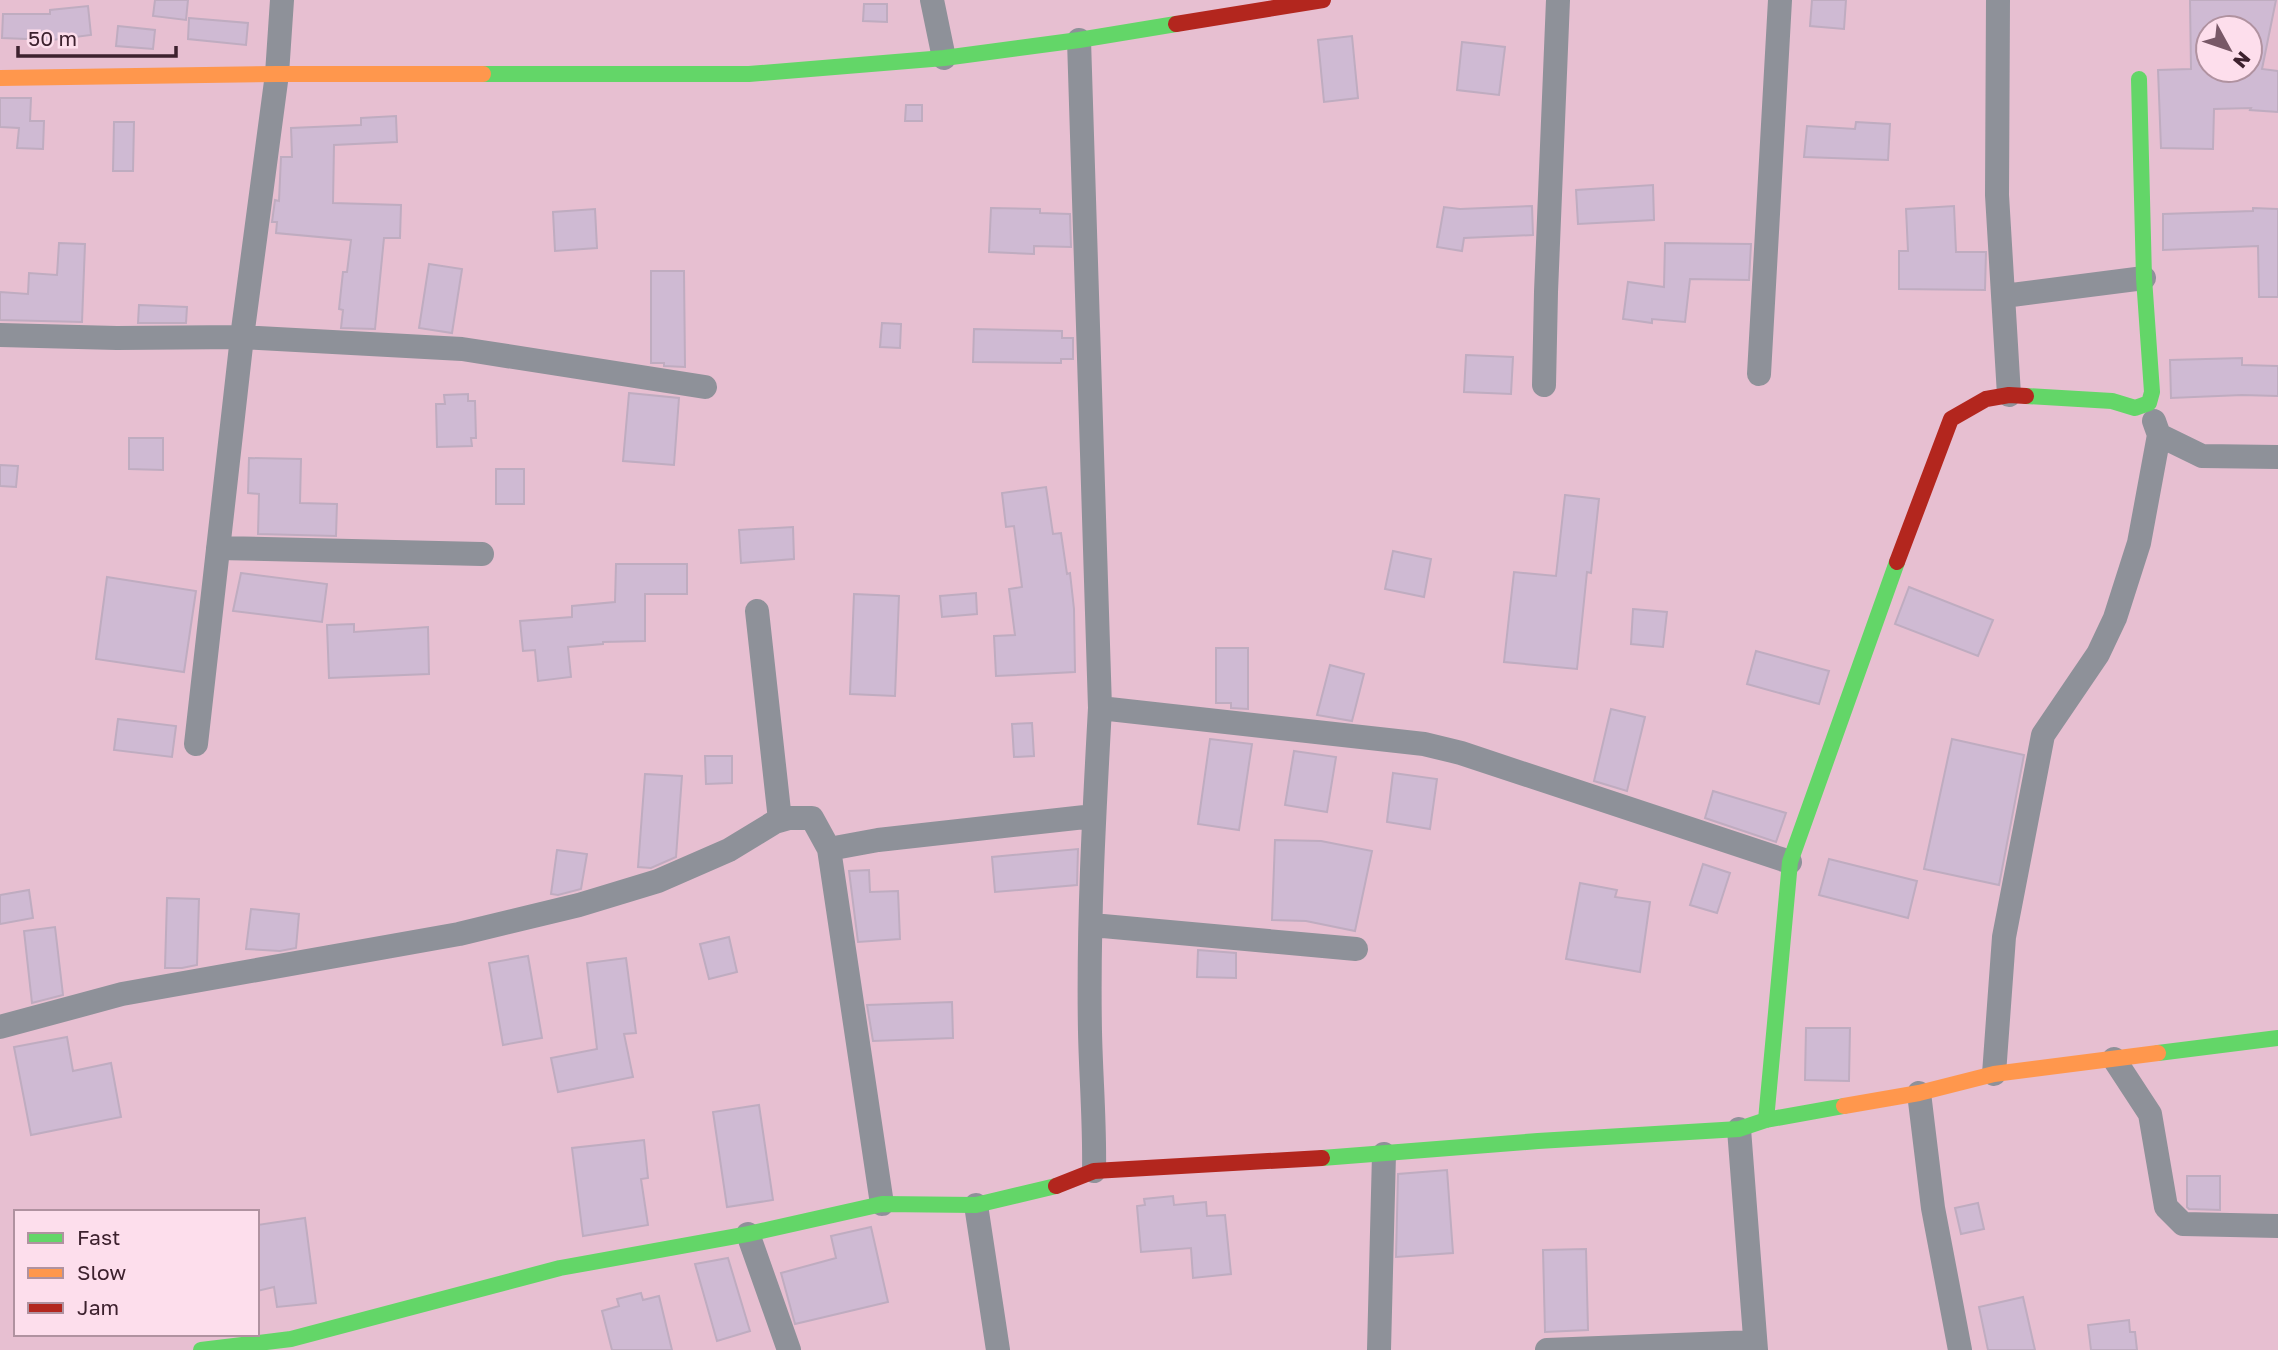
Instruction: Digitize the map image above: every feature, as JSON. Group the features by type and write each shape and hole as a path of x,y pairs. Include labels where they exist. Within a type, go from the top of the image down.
{"street":[{"path":"196,744 242,337 277,74 282,0"},
{"path":"932,0 944,58"},
{"path":"0,78 277,74 748,74 944,58 1079,40 1323,0"},
{"path":"1544,385 1558,0"},
{"path":"1759,374 1780,0"},
{"path":"1998,0 1997,195 2009,396"},
{"path":"1079,40 1100,708 1094,817 1090,1033 1095,1110 1094,1171"},
{"path":"1994,1074 2004,937 2043,735 2098,654 2115,618 2139,542 2159,435 2149,403 2152,392 2144,278 2139,79"},
{"path":"2004,296 2144,278"},
{"path":"0,335 242,337 462,349 705,387"},
{"path":"1766,1120 1790,862 1880,607 1951,419 1986,399 2009,396 2112,401 2135,408 2149,403"},
{"path":"2159,435 2202,456 2278,457"},
{"path":"218,548 482,554"},
{"path":"757,611 780,820"},
{"path":"1100,708 1424,744 1461,753 1790,862"},
{"path":"829,849 878,840 1094,817"},
{"path":"0,1027 122,994 459,934 579,905 658,881 729,850 780,820 812,818 829,849 882,1203"},
{"path":"1092,925 1356,949"},
{"path":"201,1350 292,1344 560,1268 748,1234 882,1203 976,1205 1053,1187 1094,1171 1739,1129 1766,1120 1919,1093 1994,1074 2278,1038"},
{"path":"2114,1059 2150,1114 2165,1207 2183,1224 2278,1226"},
{"path":"1919,1093 1933,1208 1960,1350"},
{"path":"1547,1350 1755,1346 1739,1129"},
{"path":"1379,1350 1384,1154"},
{"path":"976,1205 998,1350"},
{"path":"748,1234 789,1350"}],"building":[{"path":"155,0 188,0 186,20 153,16"},
{"path":"1812,0 1846,0 1844,29 1810,26"},
{"path":"2190,0 2276,0 2264,59 2264,14 2194,14 2194,84 2264,84 2264,69 2278,71 2278,112 2250,110 2251,108 2214,109 2213,149 2161,148 2158,70 2191,69"},
{"path":"864,4 887,4 887,22 863,21"},
{"path":"88,6 91,35 52,40 2,38 3,14 50,14 50,10"},
{"path":"189,18 248,23 246,45 188,39"},
{"path":"118,26 155,30 153,49 116,46"},
{"path":"1352,36 1358,98 1324,102 1318,40"},
{"path":"1462,42 1505,47 1499,95 1457,90"},
{"path":"0,98 31,98 30,121 44,121 43,149 17,148 19,128 0,127"},
{"path":"906,105 922,105 922,121 905,121"},
{"path":"396,116 397,142 334,145 333,203 401,205 400,238 384,238 375,329 341,328 343,310 339,309 343,272 347,272 351,240 276,233 277,222 272,222 275,200 279,201 281,157 292,157 291,128 361,125 361,118"},
{"path":"114,122 134,122 133,171 113,171"},
{"path":"1856,122 1890,124 1888,160 1804,157 1807,126 1855,129"},
{"path":"1653,185 1654,220 1578,224 1576,190"},
{"path":"1532,206 1533,235 1464,238 1462,251 1437,247 1444,207 1460,209"},
{"path":"1954,206 1956,252 1986,252 1985,290 1899,289 1899,251 1908,251 1906,209"},
{"path":"991,208 1040,209 1040,213 1070,214 1071,247 1034,246 1034,254 989,252"},
{"path":"2253,208 2278,209 2278,297 2259,297 2258,246 2163,250 2163,214 2253,211"},
{"path":"595,209 597,248 555,251 553,212"},
{"path":"59,243 85,244 82,322 0,320 0,292 28,294 29,273 57,275"},
{"path":"1665,243 1751,244 1749,280 1690,279 1685,322 1652,319 1652,323 1623,319 1628,282 1664,287"},
{"path":"429,264 462,269 452,333 419,328"},
{"path":"651,271 684,271 685,367 651,363"},
{"path":"139,305 187,307 186,323 138,323"},
{"path":"882,323 901,324 900,348 880,347"},
{"path":"974,329 1062,331 1062,338 1073,338 1073,359 1061,359 1061,363 973,362"},
{"path":"1466,355 1513,357 1511,394 1464,392"},
{"path":"2242,358 2242,365 2278,366 2278,396 2171,398 2170,360"},
{"path":"629,393 679,398 674,465 623,461"},
{"path":"468,394 468,401 475,401 476,438 471,438 472,446 437,447 436,404 445,404 444,395"},
{"path":"129,438 163,438 163,470 129,469"},
{"path":"249,458 301,459 300,503 337,504 336,536 258,534 259,494 248,493"},
{"path":"0,465 18,466 16,487 0,486"},
{"path":"496,469 524,469 524,504 496,504"},
{"path":"1046,487 1053,534 1061,533 1067,574 1070,573 1074,609 1075,672 996,676 994,636 1015,635 1009,589 1022,587 1014,526 1006,527 1002,493"},
{"path":"1565,495 1599,499 1591,573 1587,572 1577,669 1504,662 1514,572 1556,576"},
{"path":"793,527 794,559 741,563 739,530"},
{"path":"1393,551 1431,559 1424,597 1385,589"},
{"path":"616,564 687,564 687,594 645,594 645,641 603,642 568,647 571,677 538,681 535,650 523,651 520,621 572,617 572,606 615,602"},
{"path":"241,573 327,584 322,622 233,611"},
{"path":"107,577 196,591 184,672 96,659"},
{"path":"1909,587 1993,620 1978,656 1895,624"},
{"path":"976,593 977,614 942,617 940,596"},
{"path":"854,594 899,596 895,696 850,694"},
{"path":"1633,609 1667,612 1663,647 1631,644"},
{"path":"354,624 354,632 428,627 429,674 329,678 327,625"},
{"path":"1216,648 1248,648 1248,709 1231,708 1231,703 1216,703"},
{"path":"1756,651 1829,671 1819,704 1747,684"},
{"path":"1330,665 1364,674 1352,721 1317,715"},
{"path":"1611,709 1645,717 1627,791 1594,781"},
{"path":"118,719 176,726 172,757 114,750"},
{"path":"1032,723 1034,756 1014,757 1012,724"},
{"path":"1210,739 1252,744 1239,830 1198,824"},
{"path":"1952,739 2024,755 1999,885 1924,869"},
{"path":"1294,751 1336,757 1327,812 1285,805"},
{"path":"705,756 732,756 732,783 706,784"},
{"path":"1393,773 1437,779 1430,829 1387,822"},
{"path":"645,774 682,776 676,857 651,868 638,867"},
{"path":"1713,791 1786,813 1776,842 1705,818"},
{"path":"1275,840 1321,841 1372,851 1355,931 1306,921 1272,920"},
{"path":"1078,849 1077,885 995,892 992,857"},
{"path":"557,850 587,854 581,889 558,895 551,894"},
{"path":"1829,859 1917,881 1908,918 1819,895"},
{"path":"1703,864 1730,873 1717,913 1690,905"},
{"path":"869,870 870,892 898,891 900,939 858,942 849,871"},
{"path":"1580,883 1617,890 1615,897 1650,902 1640,972 1566,959"},
{"path":"29,890 33,918 0,924 0,895"},
{"path":"167,898 199,899 197,965 165,968"},
{"path":"251,909 299,914 296,948 280,951 246,949"},
{"path":"55,927 63,995 32,1003 24,931"},
{"path":"729,937 737,972 709,979 700,944"},
{"path":"1198,950 1236,953 1236,978 1197,977"},
{"path":"528,956 542,1038 503,1045 489,963"},
{"path":"626,958 636,1033 624,1034 633,1077 558,1092 551,1058 597,1049 587,963"},
{"path":"952,1002 953,1038 873,1041 867,1005"},
{"path":"1806,1028 1850,1028 1849,1081 1805,1080"},
{"path":"67,1037 73,1071 111,1063 121,1117 31,1135 14,1047"},
{"path":"759,1105 773,1200 727,1207 713,1112"},
{"path":"644,1140 648,1178 641,1179 648,1225 583,1236 572,1148"},
{"path":"1447,1170 1453,1253 1396,1257 1398,1174"},
{"path":"2187,1176 2220,1176 2220,1210 2187,1207"},
{"path":"1173,1196 1174,1205 1206,1202 1207,1216 1225,1215 1231,1274 1193,1278 1191,1248 1141,1252 1137,1206 1145,1205 1144,1199"},
{"path":"1978,1203 1984,1229 1961,1234 1955,1208"},
{"path":"305,1218 316,1303 277,1307 274,1287 259,1291 259,1225"},
{"path":"871,1227 888,1302 795,1324 781,1273 836,1258 831,1236"},
{"path":"1586,1249 1588,1330 1545,1332 1543,1250"},
{"path":"728,1258 750,1331 717,1341 695,1264"},
{"path":"641,1293 643,1300 659,1296 672,1350 612,1350 602,1311 619,1306 617,1299"},
{"path":"2023,1297 2035,1350 1988,1350 1979,1307"},
{"path":"2129,1320 2130,1332 2135,1332 2137,1350 2091,1350 2088,1325"}],"traffic: fast":[{"path":"483,74 749,74 944,58 1176,24"},
{"path":"2026,396 2112,401 2135,408 2149,403 2152,392 2144,278 2139,79"},
{"path":"1766,1120 1790,862 1897,562"},
{"path":"2158,1053 2278,1038"},
{"path":"1322,1158 1739,1129 1766,1120 1844,1106"},
{"path":"201,1350 291,1339 560,1268 748,1234 882,1204 976,1205 1056,1186"}],"traffic: slow":[{"path":"0,78 483,74"},
{"path":"1844,1106 1919,1093 1994,1074 2158,1053"}],"traffic: jam":[{"path":"1176,24 1323,0"},
{"path":"1897,562 1951,419 1986,399 2009,395 2026,396"},
{"path":"1056,1186 1094,1171 1322,1158"}]}
